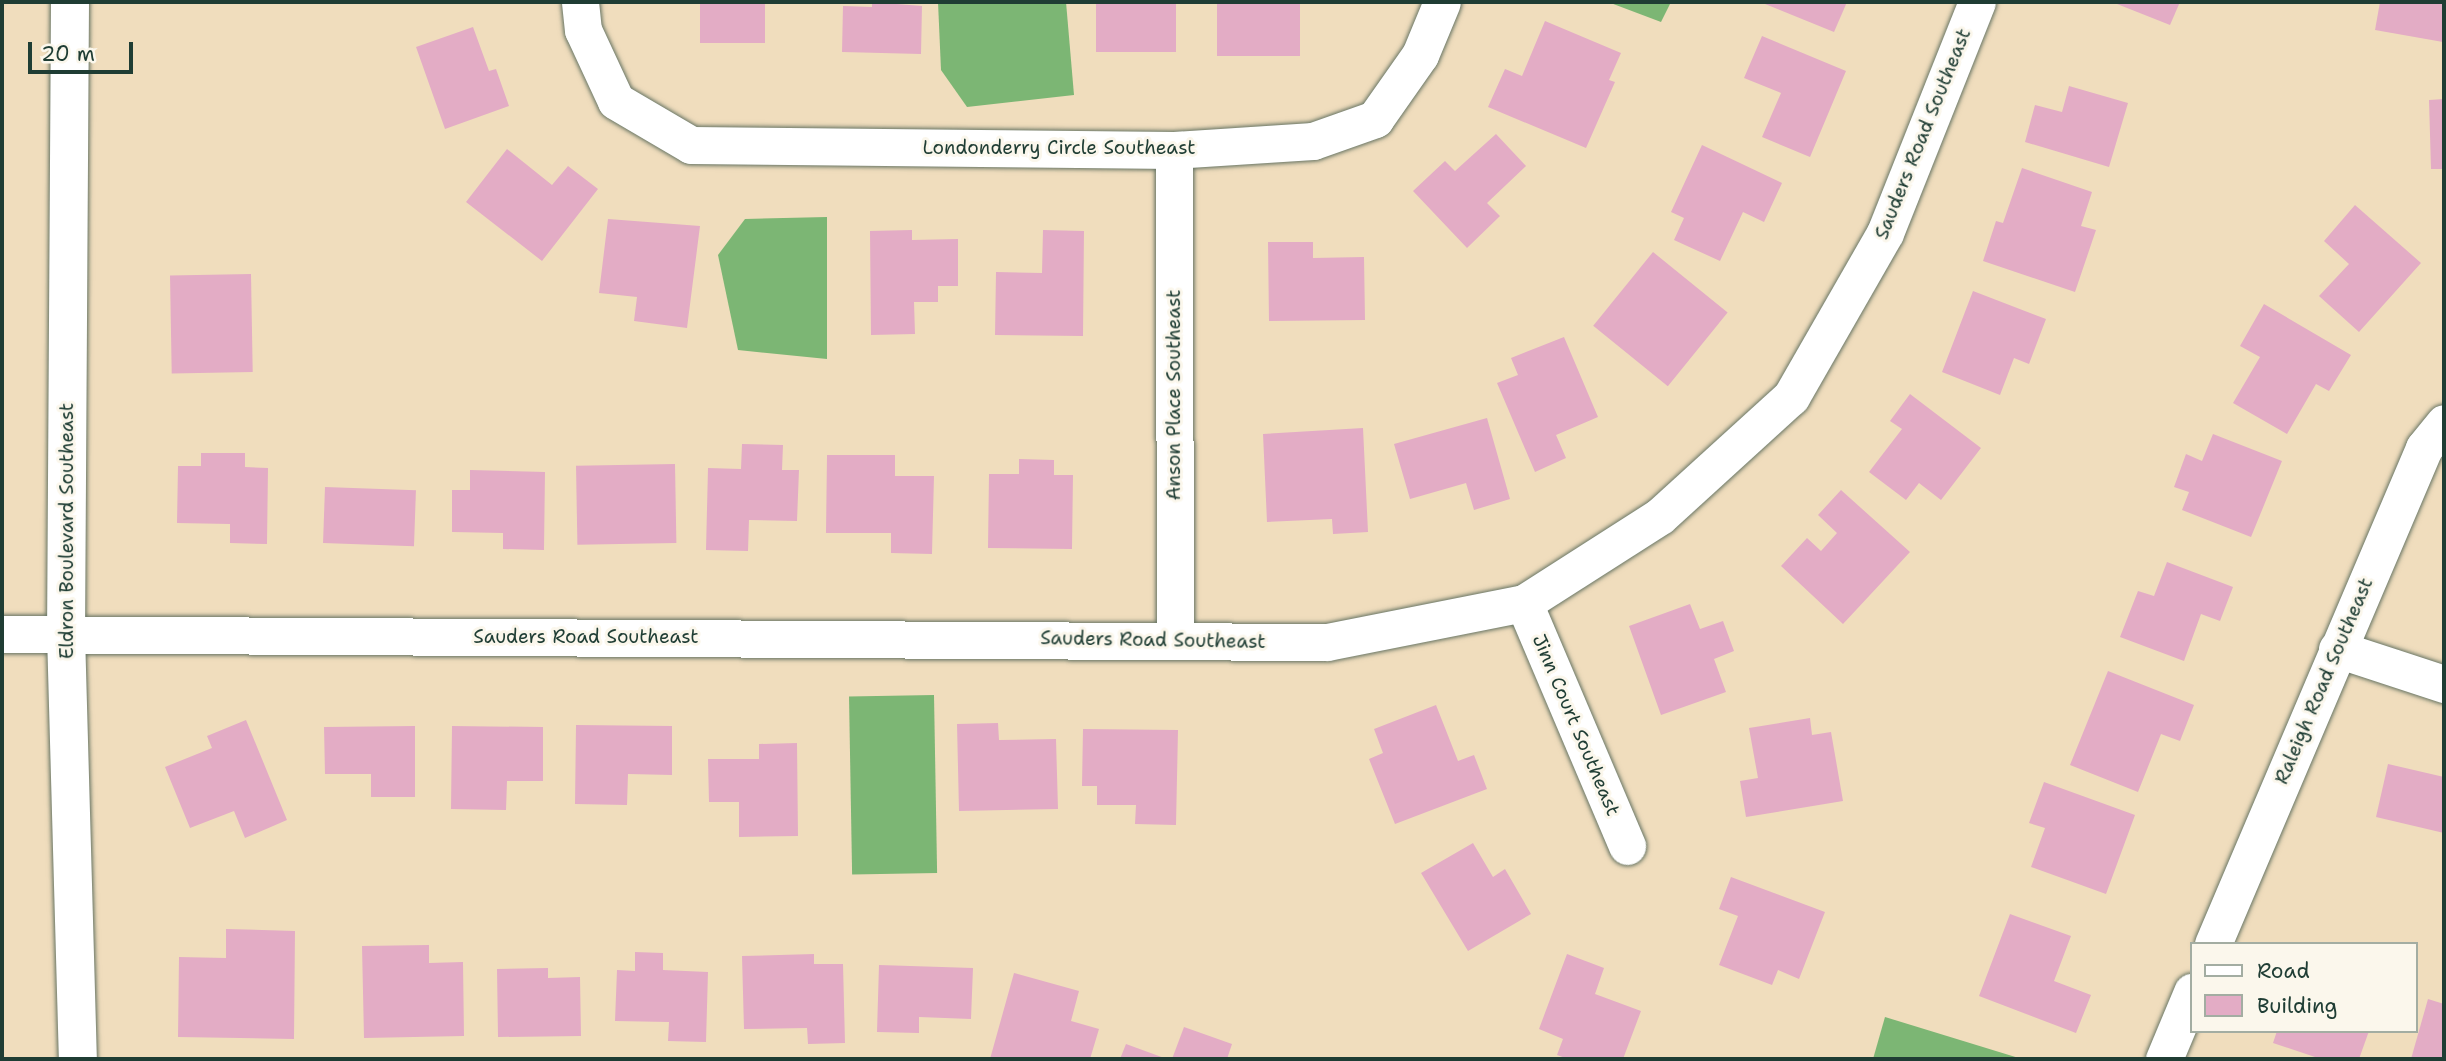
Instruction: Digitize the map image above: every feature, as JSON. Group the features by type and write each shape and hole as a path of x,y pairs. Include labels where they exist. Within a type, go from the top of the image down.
{"street":[{"name":"Eldron Boulevard Southeast","path":"70,2 66,634 78,1059"},
{"name":"Londonderry Circle Southeast","path":"580,2 583,30 616,101 691,145 1174,150 1313,141 1375,119 1420,55 1442,2"},
{"name":"Sauders Road Southeast","path":"2,634 1327,642 1524,603 1660,516 1791,397 1885,233 1977,2"},
{"name":"Anson Place Southeast","path":"1174,150 1175,640"},
{"name":"Raleigh Road Southeast","path":"2214,942 2424,448 2444,423"},
{"name":"Jinn Court Southeast","path":"1524,603 1627,846"},
{"path":"2337,649 2444,684"},
{"path":"2164,1059 2190,997"}],"green space":[{"path":"938,2 1066,2 1074,95 967,107 941,70"},
{"path":"1608,2 1671,2 1661,22"},
{"path":"827,217 827,359 738,350 718,255 745,219"},
{"path":"934,695 937,873 852,874 849,696"},
{"path":"1885,1017 2022,1059 1873,1059"}],"building":[{"path":"700,2 765,2 765,43 700,43"},
{"path":"872,2 922,6 921,54 842,52 843,6 872,7"},
{"path":"1096,2 1176,2 1176,52 1096,52"},
{"path":"1217,2 1300,2 1300,56 1217,56"},
{"path":"1760,2 1847,2 1834,32"},
{"path":"2112,2 2180,2 2170,25"},
{"path":"2380,2 2444,2 2443,42 2375,30"},
{"path":"1545,21 1621,53 1609,80 1615,82 1586,148 1488,107 1505,69 1522,76"},
{"path":"473,27 489,71 496,69 509,106 445,129 416,47"},
{"path":"1762,36 1846,71 1810,157 1762,137 1781,93 1744,78"},
{"path":"2069,86 2128,103 2109,167 2025,142 2035,105 2062,112"},
{"path":"2444,99 2444,169 2431,169 2429,100"},
{"path":"1496,134 1526,166 1487,203 1500,216 1467,248 1413,191 1445,161 1455,171"},
{"path":"1702,145 1782,183 1764,222 1743,212 1720,261 1674,240 1684,218 1671,212"},
{"path":"507,149 552,185 568,166 598,189 542,261 466,202"},
{"path":"2022,168 2092,192 2081,226 2096,230 2075,292 1983,261 1996,221 2003,223"},
{"path":"2355,205 2421,263 2359,332 2319,296 2349,264 2324,241"},
{"path":"608,219 700,226 687,328 634,321 637,297 599,293"},
{"path":"912,230 912,240 958,239 958,286 938,286 938,302 914,302 915,334 871,335 870,231"},
{"path":"1043,230 1084,231 1083,336 995,335 996,272 1042,273"},
{"path":"1268,242 1313,242 1313,258 1364,257 1365,320 1269,321"},
{"path":"1653,252 1728,312 1668,386 1593,326"},
{"path":"251,274 253,372 172,373 170,275"},
{"path":"1973,291 2046,319 2029,364 2014,358 2000,395 1942,372"},
{"path":"2264,304 2351,355 2329,391 2316,384 2287,434 2233,403 2260,357 2240,346"},
{"path":"1564,337 1598,417 1556,435 1566,458 1535,472 1497,383 1518,375 1511,358"},
{"path":"1910,394 1981,448 1941,500 1919,483 1906,500 1869,472 1902,429 1890,421"},
{"path":"1487,418 1510,499 1474,510 1466,483 1410,499 1394,444"},
{"path":"1363,428 1368,532 1333,534 1332,519 1267,522 1263,434"},
{"path":"2213,434 2282,461 2251,537 2182,510 2189,492 2174,487 2186,454 2202,461"},
{"path":"742,444 783,445 782,470 799,470 797,521 749,520 748,551 706,550 708,468 741,469"},
{"path":"201,453 245,453 245,467 268,468 267,544 230,543 230,524 177,523 178,466 201,466"},
{"path":"827,455 895,455 895,476 934,476 932,554 891,553 891,533 826,533"},
{"path":"1019,459 1054,460 1054,475 1073,475 1072,549 988,548 989,474 1019,474"},
{"path":"675,464 676,543 577,545 576,466"},
{"path":"470,470 545,472 544,550 503,549 503,533 452,532 452,490 470,490"},
{"path":"325,487 416,490 414,546 323,543"},
{"path":"1841,490 1910,552 1843,624 1781,566 1807,538 1821,551 1837,533 1818,515"},
{"path":"2167,562 2233,587 2220,621 2201,614 2184,661 2120,637 2138,591 2154,596"},
{"path":"1690,604 1700,629 1723,621 1734,651 1714,659 1726,692 1661,715 1629,626"},
{"path":"2108,671 2194,705 2180,741 2161,734 2138,792 2070,765"},
{"path":"1436,705 1458,761 1474,755 1487,789 1395,824 1369,759 1383,753 1374,729"},
{"path":"1810,718 1812,735 1831,732 1843,801 1746,817 1740,781 1758,778 1749,728"},
{"path":"246,720 287,820 245,838 234,811 190,828 165,767 212,748 207,736"},
{"path":"998,723 999,740 1056,739 1058,809 959,811 957,724"},
{"path":"576,725 672,726 672,775 628,774 627,805 575,804"},
{"path":"415,726 415,797 371,797 371,774 325,774 324,727"},
{"path":"452,726 543,727 543,781 507,781 506,810 451,809"},
{"path":"1083,729 1178,730 1176,825 1135,824 1136,805 1097,805 1097,786 1082,786"},
{"path":"797,743 798,836 739,837 739,802 709,802 708,759 759,759 759,744"},
{"path":"2388,764 2444,777 2444,833 2376,817"},
{"path":"2044,782 2135,815 2106,894 2031,867 2045,828 2029,823"},
{"path":"1473,843 1493,877 1505,869 1531,914 1468,951 1421,873"},
{"path":"1731,877 1825,912 1799,979 1778,970 1772,985 1719,965 1738,916 1719,909"},
{"path":"2010,914 2071,936 2054,981 2091,995 2076,1033 1979,996"},
{"path":"226,929 295,931 294,1039 178,1037 179,957 226,958"},
{"path":"429,945 429,963 463,962 464,1036 364,1038 362,946"},
{"path":"635,952 663,953 663,970 708,972 706,1042 668,1041 669,1022 615,1021 617,970 635,971"},
{"path":"814,954 814,964 843,964 845,1043 808,1044 807,1028 744,1029 742,956"},
{"path":"1567,954 1604,968 1595,994 1641,1011 1623,1059 1568,1059 1557,1055 1563,1039 1539,1029"},
{"path":"879,965 973,968 971,1019 919,1017 919,1033 877,1032"},
{"path":"548,968 548,978 580,977 581,1036 498,1037 497,969"},
{"path":"1014,973 1079,991 1071,1021 1099,1029 1090,1059 990,1059"},
{"path":"2428,999 2444,1004 2444,1059 2411,1059"},
{"path":"1184,1027 1232,1044 1227,1059 1172,1059"},
{"path":"2276,1033 2368,1033 2359,1059 2321,1059 2273,1043"},
{"path":"1126,1044 1167,1059 1120,1059"}]}
